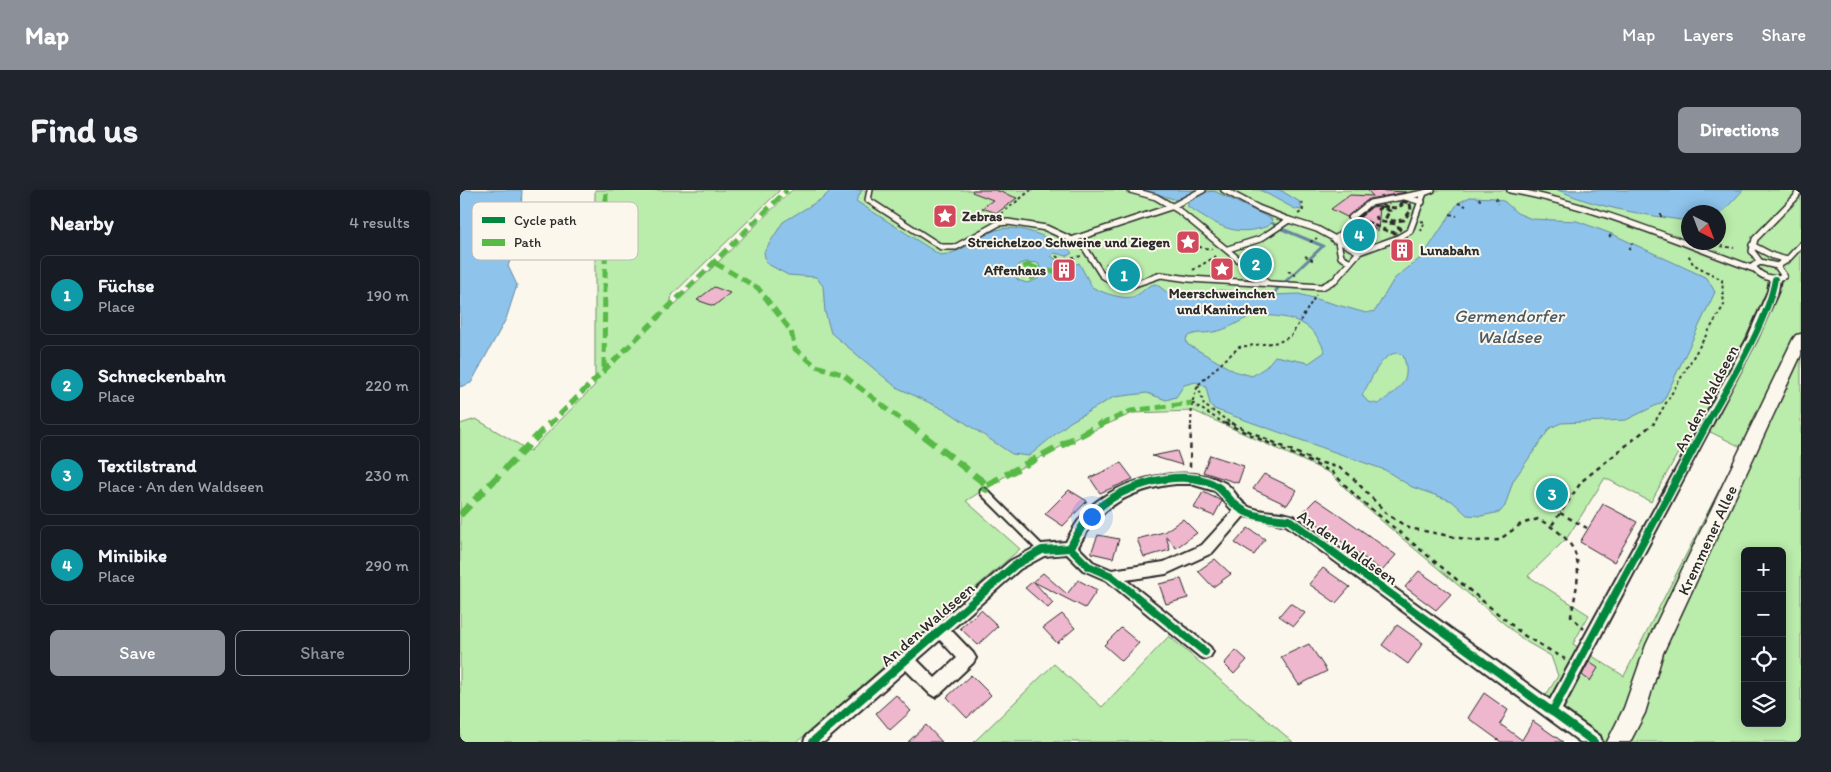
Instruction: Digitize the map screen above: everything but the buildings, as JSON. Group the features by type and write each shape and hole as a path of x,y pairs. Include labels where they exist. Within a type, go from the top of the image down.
{"main road":[{"name":"Kremmener Allee","path":"1618,742 1634,713 1653,652 1801,339"}],"street":[{"name":"An den Waldseen","path":"1552,712 1752,339 1773,291 1776,272"},
{"path":"1111,576 1166,568 1207,549 1242,510 1220,488 1189,479 1164,480 1132,490 1103,504 1080,527 1070,548 1088,566 1111,576 1205,652"},
{"name":"An den Waldseen","path":"1242,510 1289,520 1594,742"},
{"name":"An den Waldseen","path":"812,742 1015,565 1042,550 1070,548"},
{"name":"An den Waldseen","path":"907,660 935,689 968,658 940,630"}],"lane":[{"path":"870,190 868,200 941,247 956,247 999,223 1008,222 1046,228 1074,239 1083,245 1108,281 1117,284 1132,285 1161,275 1322,288 1335,280 1349,261 1359,252 1398,238 1410,231 1424,193"},
{"path":"1130,190 1163,200 1228,249 1237,259 1268,284"},
{"path":"1074,239 1171,207 1203,190"},
{"path":"1224,190 1258,208 1288,220 1305,222 1336,241 1359,252"},
{"path":"1336,241 1356,222 1351,218 1370,203 1432,190"},
{"path":"1510,190 1544,196 1592,210 1681,242"},
{"path":"1776,272 1760,262 1752,251 1752,245 1755,239 1796,197 1799,190"},
{"path":"1405,197 1422,202"},
{"path":"1228,249 1251,244 1270,235 1288,220"},
{"path":"1336,241 1341,257 1349,261"},
{"path":"1752,245 1773,256 1787,260"},
{"path":"1702,250 1744,267 1754,269 1762,275 1776,272 1801,245"},
{"path":"1754,269 1754,264 1760,262"},
{"path":"984,492 1042,550"}],"path":[{"path":"999,223 1001,214 1031,190"},
{"path":"1479,198 1481,202"},
{"path":"1496,198 1498,204"},
{"path":"1288,220 1303,211 1302,199"},
{"path":"1458,203 1466,206"},
{"path":"1450,214 1457,216"},
{"path":"1609,237 1612,234"},
{"path":"1629,250 1632,244"},
{"path":"1179,277 1228,249"},
{"path":"1552,525 1582,481 1653,425 1724,305 1722,280 1693,264 1687,250"},
{"path":"1056,256 1063,261 1089,253"},
{"path":"1305,256 1314,261"},
{"path":"1095,261 1153,277"},
{"path":"1288,271 1297,276"},
{"path":"1189,479 1192,403 1198,385 1222,361 1244,345 1287,339 1314,297"},
{"path":"1198,385 1204,405 1230,423 1315,460 1340,468 1352,476 1361,490 1388,514 1409,528 1475,541 1499,540 1521,524 1538,519 1552,525 1567,538 1580,563 1571,616 1577,624 1593,635"},
{"path":"1192,403 1232,428 1332,472 1358,498 1525,636 1576,666"},
{"path":"1560,513 1588,528"}],"green space":[{"path":"595,190 780,190 672,295 669,310 792,190 1801,190 1801,742 1581,742 1536,711 1558,676 1551,656 1525,641 1356,499 1330,473 1194,411 1133,413 1085,434 1007,475 966,501 1020,549 797,742 460,742 460,424 476,419 530,451 595,385 595,260 638,260 638,202 595,202","holes":["1694,424 1741,447 1624,676 1573,644 1589,615 1528,576 1567,538 1605,478 1651,502"]},
{"path":"1169,636 1293,742 974,742 1054,664 1102,707"}],"water":[{"path":"460,190 522,190 521,202 472,202 472,260 510,260 508,266 517,285 506,319 471,383 460,387"},
{"name":"Germendorfer Waldsee","path":"831,190 862,190 856,201 940,255 956,252 996,230 1014,228 1034,233 1063,245 1072,253 1067,256 1055,253 1051,256 1057,260 1054,264 1059,276 1073,273 1070,266 1079,263 1092,287 1119,297 1135,296 1156,284 1172,296 1181,297 1220,290 1273,295 1299,294 1366,313 1375,311 1394,279 1423,256 1458,203 1470,197 1496,198 1505,202 1517,213 1532,219 1577,221 1612,234 1707,278 1715,292 1663,402 1626,420 1561,423 1550,428 1513,481 1505,506 1500,512 1481,516 1467,515 1452,501 1412,487 1385,470 1214,409 1210,404 1206,387 1196,382 1184,385 1176,397 1166,400 1147,393 1114,397 1070,422 1029,456 1012,454 949,412 896,387 831,333 825,312 823,286 816,277 788,275 766,263 764,252 783,222 823,198","holes":["1026,262 1038,263 1042,272 1038,279 1027,283 1018,280 1014,275 1019,264","1253,315 1287,318 1305,325 1313,332 1320,340 1325,352 1309,363 1275,356 1266,367 1252,376 1234,371 1187,344 1186,338 1192,334 1209,333 1229,327","1396,353 1403,355 1406,364 1405,379 1392,394 1378,404 1368,402 1362,395 1380,364 1390,355"]},
{"path":"1143,190 1196,190 1177,200"},
{"path":"1260,190 1280,190 1300,202 1302,210 1295,209"},
{"path":"1558,190 1743,190 1726,208 1726,205 1681,205 1681,220 1605,206"},
{"path":"1214,191 1272,219 1271,223 1266,227 1240,231 1215,223 1188,207 1188,202 1206,192"}],"waterway":[{"path":"1282,229 1323,246 1286,281"},
{"path":"1273,295 1278,288"}],"railway":[{"path":"1377,210 1381,207 1390,211 1386,217 1392,221 1404,220 1411,210 1410,203 1400,201 1402,205 1395,208 1382,206"},
{"path":"1370,207 1357,219 1391,232 1396,233 1400,229 1396,224 1378,221 1376,216"},
{"path":"1247,258 1252,258 1269,272 1262,273 1247,261 1247,258"}],"marked path":[{"path":"606,190 606,202"},
{"path":"460,515 604,368 787,190"},
{"path":"604,368 605,260"},
{"path":"715,263 758,288 791,331 795,349 816,366 842,374 987,485 984,492"},
{"path":"1028,265 1036,268 1039,274 1031,278 1022,275 1019,269 1028,265"},
{"path":"1034,272 1058,271"},
{"path":"987,485 1083,432 1131,411 1192,403"}],"cycle path":[{"path":"1552,712 1752,339 1773,291 1775,279"},
{"path":"1205,652 1111,576 1088,566 1070,548 1088,518 1098,508 1116,496 1160,480 1176,478 1206,481 1220,487 1238,507 1245,511 1289,520 1594,742"},
{"path":"812,742 1015,565 1042,550 1070,548"}],"place":[{"name":"Zebras","path":"945,216"},
{"name":"Minibike","path":"1359,235"},
{"name":"Streichelzoo Schweine und Ziegen","path":"1188,242"},
{"name":"Lunabahn","path":"1402,250"},
{"name":"Schneckenbahn","path":"1256,264"},
{"name":"Meerschweinchen und Kaninchen","path":"1222,269"},
{"name":"Affenhaus","path":"1064,270"},
{"name":"Füchse","path":"1124,275"},
{"name":"Textilstrand","path":"1552,494"}]}
